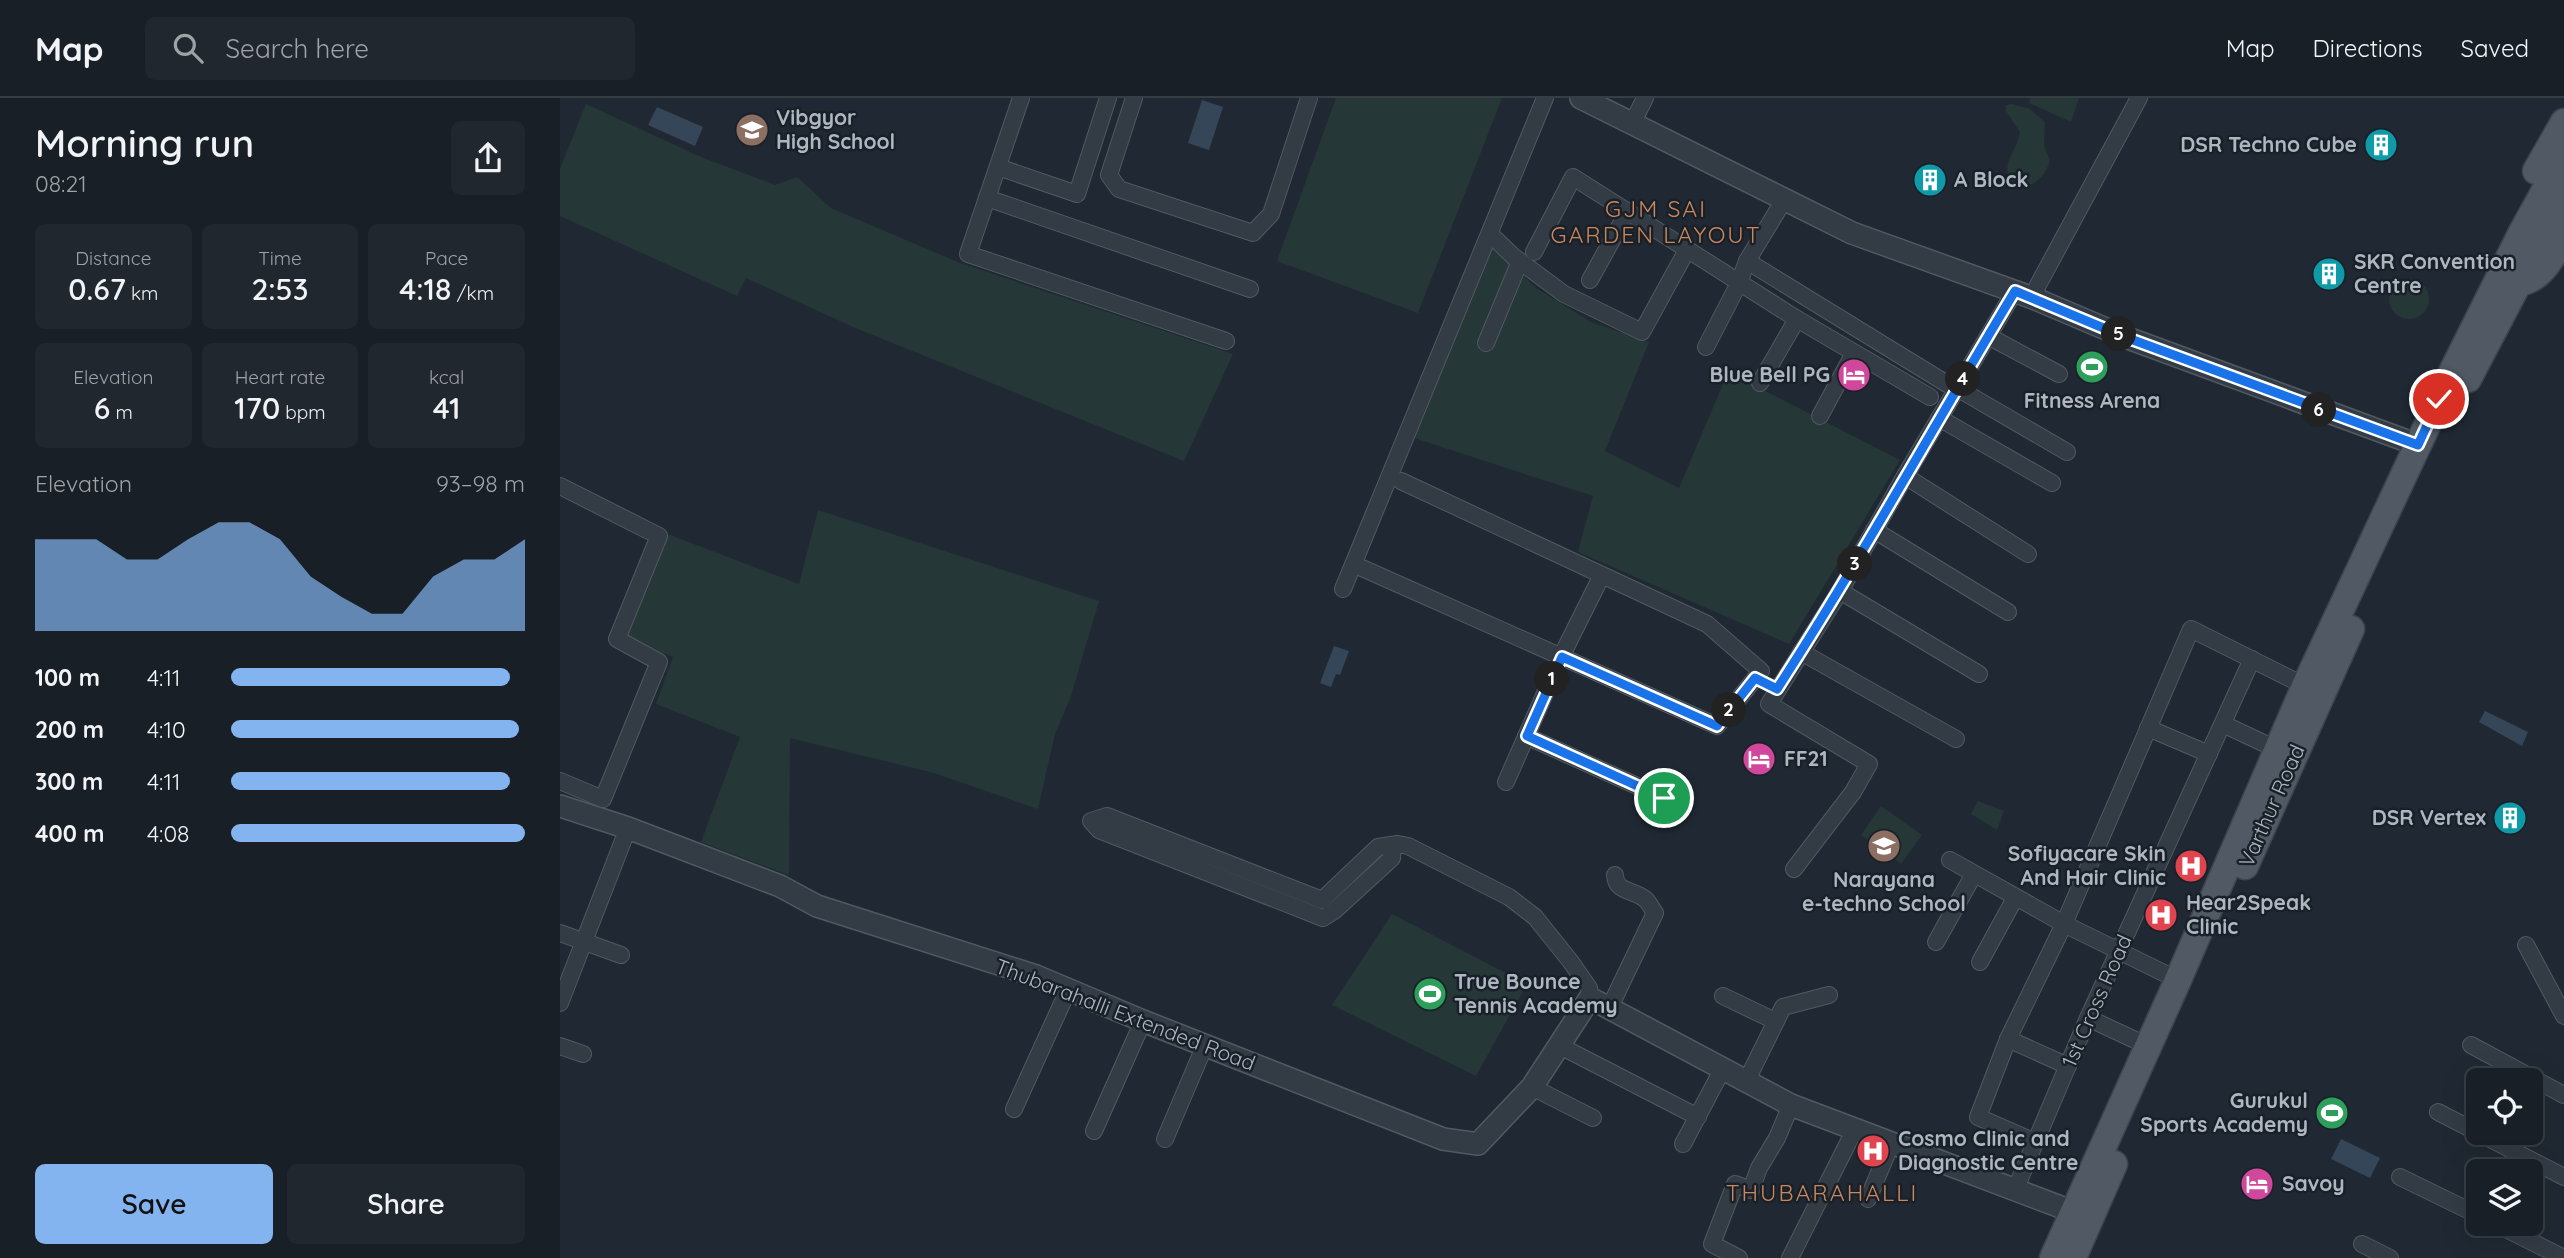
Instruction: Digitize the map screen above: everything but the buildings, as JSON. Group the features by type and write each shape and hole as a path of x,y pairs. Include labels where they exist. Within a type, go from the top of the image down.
{"main road":[{"path":"2509,280 2497,262 2512,216 2564,122"},
{"path":"2509,280 2564,156"},
{"path":"2509,280 2537,244 2564,196"},
{"path":"2509,280 2535,278 2545,268 2564,236"},
{"name":"Varthur Road","path":"2072,1258 2082,1215 2148,1046 2276,749 2313,684 2460,395 2509,280"},
{"name":"Varthur Road","path":"2053,1258 2082,1215 2418,445 2509,280"}],"street":[{"path":"986,227 998,167 1021,98"},
{"path":"998,167 1077,194 1108,98"},
{"path":"1134,98 1109,175 1119,189 1253,233 1271,214 1310,98"},
{"path":"1308,130 1318,98"},
{"path":"1343,589 1545,98"},
{"path":"1581,98 1853,233 2418,445"},
{"path":"1632,124 1645,98"},
{"path":"1794,869 1853,792 1869,764 1769,704 1840,590 1939,418 1952,386 1988,336 2024,295 2038,285 2139,98"},
{"path":"1486,343 1527,257 1573,177 1797,319 1930,397"},
{"path":"991,200 968,254 1226,341"},
{"path":"991,200 1250,289"},
{"path":"1706,346 1748,261 1784,200"},
{"path":"1590,280 1628,211"},
{"path":"1490,234 1527,257 1564,294 1642,332 1687,250"},
{"path":"1748,261 1952,386 2067,452"},
{"path":"1760,383 1797,319"},
{"path":"1988,336 2059,374"},
{"path":"1820,415 1854,353"},
{"path":"1939,418 2052,483"},
{"path":"1905,476 2028,554"},
{"path":"1362,568 1717,726 1761,671 1707,624 1401,481"},
{"path":"560,486 659,536 617,639 659,662 624,749 603,799 560,781"},
{"path":"1874,530 2008,612"},
{"path":"1506,782 1602,575"},
{"path":"1840,590 1979,674"},
{"path":"2035,1142 1978,1117 2008,1039 2064,924 2191,629 2252,660 2313,684"},
{"path":"1801,652 1956,739"},
{"name":"1st Cross Road","path":"2015,1190 2088,1018 2252,660"},
{"path":"1755,678 1777,689"},
{"path":"2222,724 2276,749"},
{"path":"2148,728 2209,754"},
{"path":"1527,736 1664,798"},
{"name":"Thubarahalli Extended Road","path":"560,806 628,828 780,886 817,906 1069,988 1143,1021 1443,1139 1478,1144 1532,1087 1590,998"},
{"path":"1219,869 1107,817 1091,821 1099,830 1255,883 1323,918 1352,883 1392,858 1393,845 1416,849 1509,897 1535,917 1571,962 1588,988 1590,998 1609,1009 1791,1105 2082,1215"},
{"path":"560,1003 628,828"},
{"path":"1950,860 2064,924 2178,980"},
{"path":"1936,942 1974,874"},
{"path":"1609,1009 1655,913 1644,898 1619,887 1615,882 1615,875"},
{"path":"1980,962 2015,898"},
{"path":"560,933 621,955"},
{"path":"2526,945 2564,1016"},
{"path":"1014,1109 1069,988"},
{"path":"1745,1082 1783,1007 1789,1003 1829,995"},
{"path":"1723,996 1775,1021"},
{"path":"2088,1018 2148,1046"},
{"path":"1094,1130 1143,1021"},
{"path":"2008,1039 2068,1066"},
{"path":"1165,1139 1205,1045"},
{"path":"2471,1045 2564,1095"},
{"path":"560,1046 583,1054"},
{"path":"1560,1046 1698,1117"},
{"path":"1683,1144 1722,1070"},
{"path":"1532,1087 1593,1118"},
{"path":"1738,1258 1712,1244 1735,1184 1751,1190 1759,1168 1777,1138 1791,1105"},
{"path":"2438,1112 2564,1177"},
{"path":"1790,1258 1855,1129"},
{"path":"1868,1199 1891,1144"},
{"path":"2400,1177 2466,1209"},
{"path":"2520,1236 2564,1258"},
{"path":"2362,1244 2390,1258"}],"shaded area":[{"path":"1336,98 1502,98 1418,313 1277,261"},
{"path":"2030,98 2079,98 2071,122 2029,103"},
{"path":"586,104 701,157 775,185 797,177 831,208 960,263 1233,354 1184,461 853,327 746,278 737,296 560,216 560,169"},
{"path":"2006,105 2030,109 2045,122 2044,145 2050,161 2044,173 2031,185 2012,184 2008,176 2008,163 2020,132 2006,111"},
{"path":"1491,245 1536,288 1591,322 1649,342 1605,451 1679,488 1728,372 1900,460 1789,644 1578,552 1593,496 1411,437"},
{"path":"2409,279 2423,285 2429,299 2423,313 2409,319 2395,313 2389,299 2395,285"},
{"path":"818,510 1099,601 1070,699 1055,734 1038,809 934,773 790,738 789,875 701,842 740,737 656,704 673,657 626,639 665,533 799,584"},
{"path":"1978,801 2004,811 1997,830 1971,814"},
{"path":"1881,806 1922,835 1901,864 1861,835"},
{"name":"True Bounce Tennis Academy","path":"1392,914 1527,984 1476,1076 1332,1005"}],"water":[{"path":"1202,100 1223,107 1209,150 1188,143"},
{"path":"657,107 703,127 695,146 648,125"},
{"path":"1334,646 1349,651 1340,675 1336,674 1331,687 1320,683"},
{"path":"2485,711 2528,732 2522,746 2479,722"},
{"path":"2341,1139 2380,1158 2370,1178 2331,1159"}],"place":[{"name":"Vibgyor High School","path":"752,130"},
{"name":"DSR Techno Cube","path":"2381,145"},
{"name":"A Block","path":"1930,180"},
{"name":"SKR Convention Centre","path":"2329,274"},
{"name":"Fitness Arena","path":"2092,367"},
{"name":"Blue Bell PG","path":"1854,375"},
{"name":"FF21","path":"1759,759"},
{"name":"DSR Vertex","path":"2510,818"},
{"name":"Narayana e-techno School","path":"1884,846"},
{"name":"Sofiyacare Skin And Hair Clinic","path":"2191,866"},
{"name":"Hear2Speak Clinic","path":"2161,915"},
{"name":"True Bounce Tennis Academy","path":"1430,994"},
{"name":"Gurukul Sports Academy","path":"2332,1113"},
{"name":"Cosmo Clinic and Diagnostic Centre","path":"1873,1151"},
{"name":"Savoy","path":"2257,1184"}],"district":[{"name":"GJM SAI GARDEN LAYOUT","path":"1656,222"},
{"name":"THUBARAHALLI","path":"1822,1193"}],"route":[{"path":"1664,798 1527,736 1562,657 1717,726 1755,678 1777,689 1840,590 2015,291 2125,337 2418,445 2439,399"}]}
